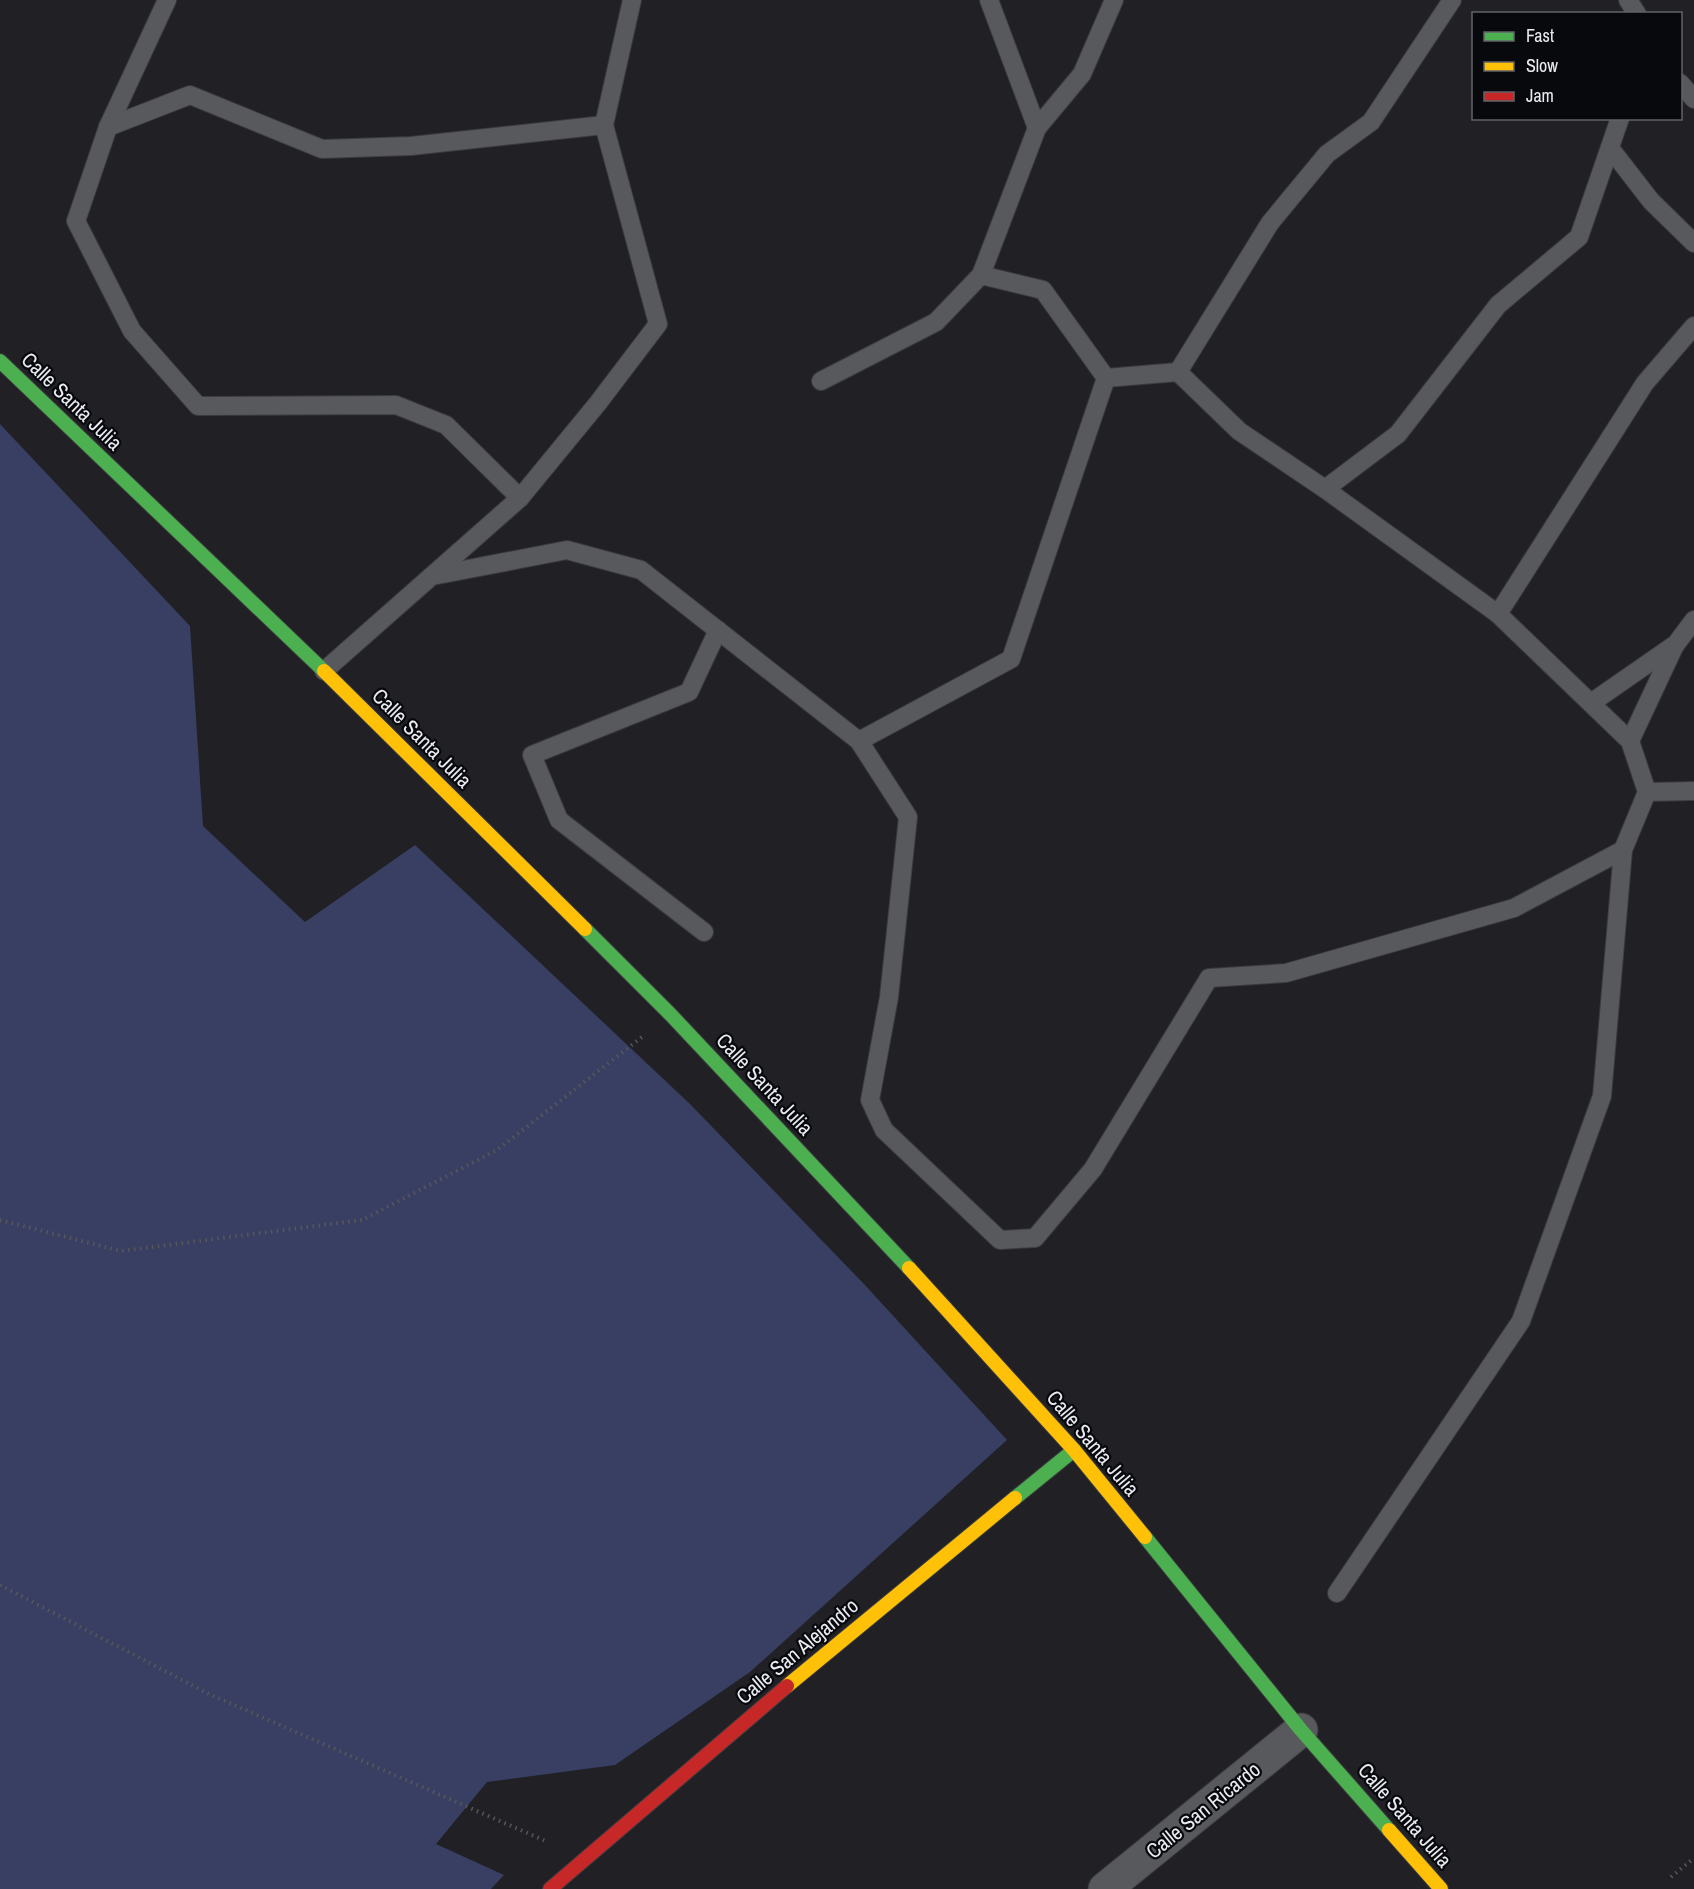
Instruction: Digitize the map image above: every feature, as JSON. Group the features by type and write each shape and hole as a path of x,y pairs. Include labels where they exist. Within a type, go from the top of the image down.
{"street":[{"name":"Calle Santa Julia","path":"0,361 324,670 671,1015 974,1338 1074,1450 1301,1730 1441,1889"},
{"name":"Calle San Alejandro","path":"550,1889 762,1707 1074,1450"},
{"name":"Calle San Ricardo","path":"1105,1889 1301,1730"}],"lane":[{"path":"167,0 108,127 76,222 132,331 198,406 396,405 446,425 520,498"},
{"path":"324,670 520,498 598,403 658,324 603,126 632,0"},
{"path":"988,0 1038,128"},
{"path":"821,381 936,322 981,275 1038,128 1082,74 1114,0"},
{"path":"1178,372 1270,223 1327,153 1371,122 1452,0"},
{"path":"1682,85 1694,99"},
{"path":"108,127 190,95 322,149 411,146 603,126"},
{"path":"1325,489 1398,434 1498,305 1579,237 1619,120"},
{"path":"1610,148 1651,201 1694,243"},
{"path":"981,275 1043,290 1106,378"},
{"path":"1498,614 1645,383 1694,326"},
{"path":"1106,378 1178,372 1239,430 1498,614 1630,741 1647,792 1623,850 1602,1096 1521,1321 1337,1593"},
{"path":"860,741 1011,659 1106,378"},
{"path":"432,576 567,550 641,570 860,741 908,817 889,997 870,1100 884,1130 1000,1240 1035,1238 1093,1169 1209,978 1286,973 1515,908 1623,850"},
{"path":"1630,741 1676,644 1694,621"},
{"path":"704,932 559,820 532,755 689,692 718,630"},
{"path":"1591,703 1676,644"},
{"path":"1647,792 1694,791"}],"path":[{"path":"0,1220 121,1251 362,1220 497,1150 671,1015"},
{"path":"0,1585 209,1694 585,1858"},
{"path":"1671,1877 1694,1858"}],"shaded area":[{"path":"0,424 190,626 203,826 305,922 415,845 690,1104 864,1284 1007,1440 750,1672 615,1765 487,1782 436,1844 504,1875 491,1889 0,1889"}],"traffic: fast":[{"path":"0,361 324,671"},
{"path":"585,929 671,1015 909,1268"},
{"path":"1015,1498 1074,1450"},
{"path":"1145,1537 1301,1730 1389,1830"}],"traffic: slow":[{"path":"324,671 585,929"},
{"path":"909,1268 1074,1450 1145,1537"},
{"path":"787,1686 1015,1498"},
{"path":"1389,1830 1441,1889"}],"traffic: jam":[{"path":"550,1889 787,1686"}]}
